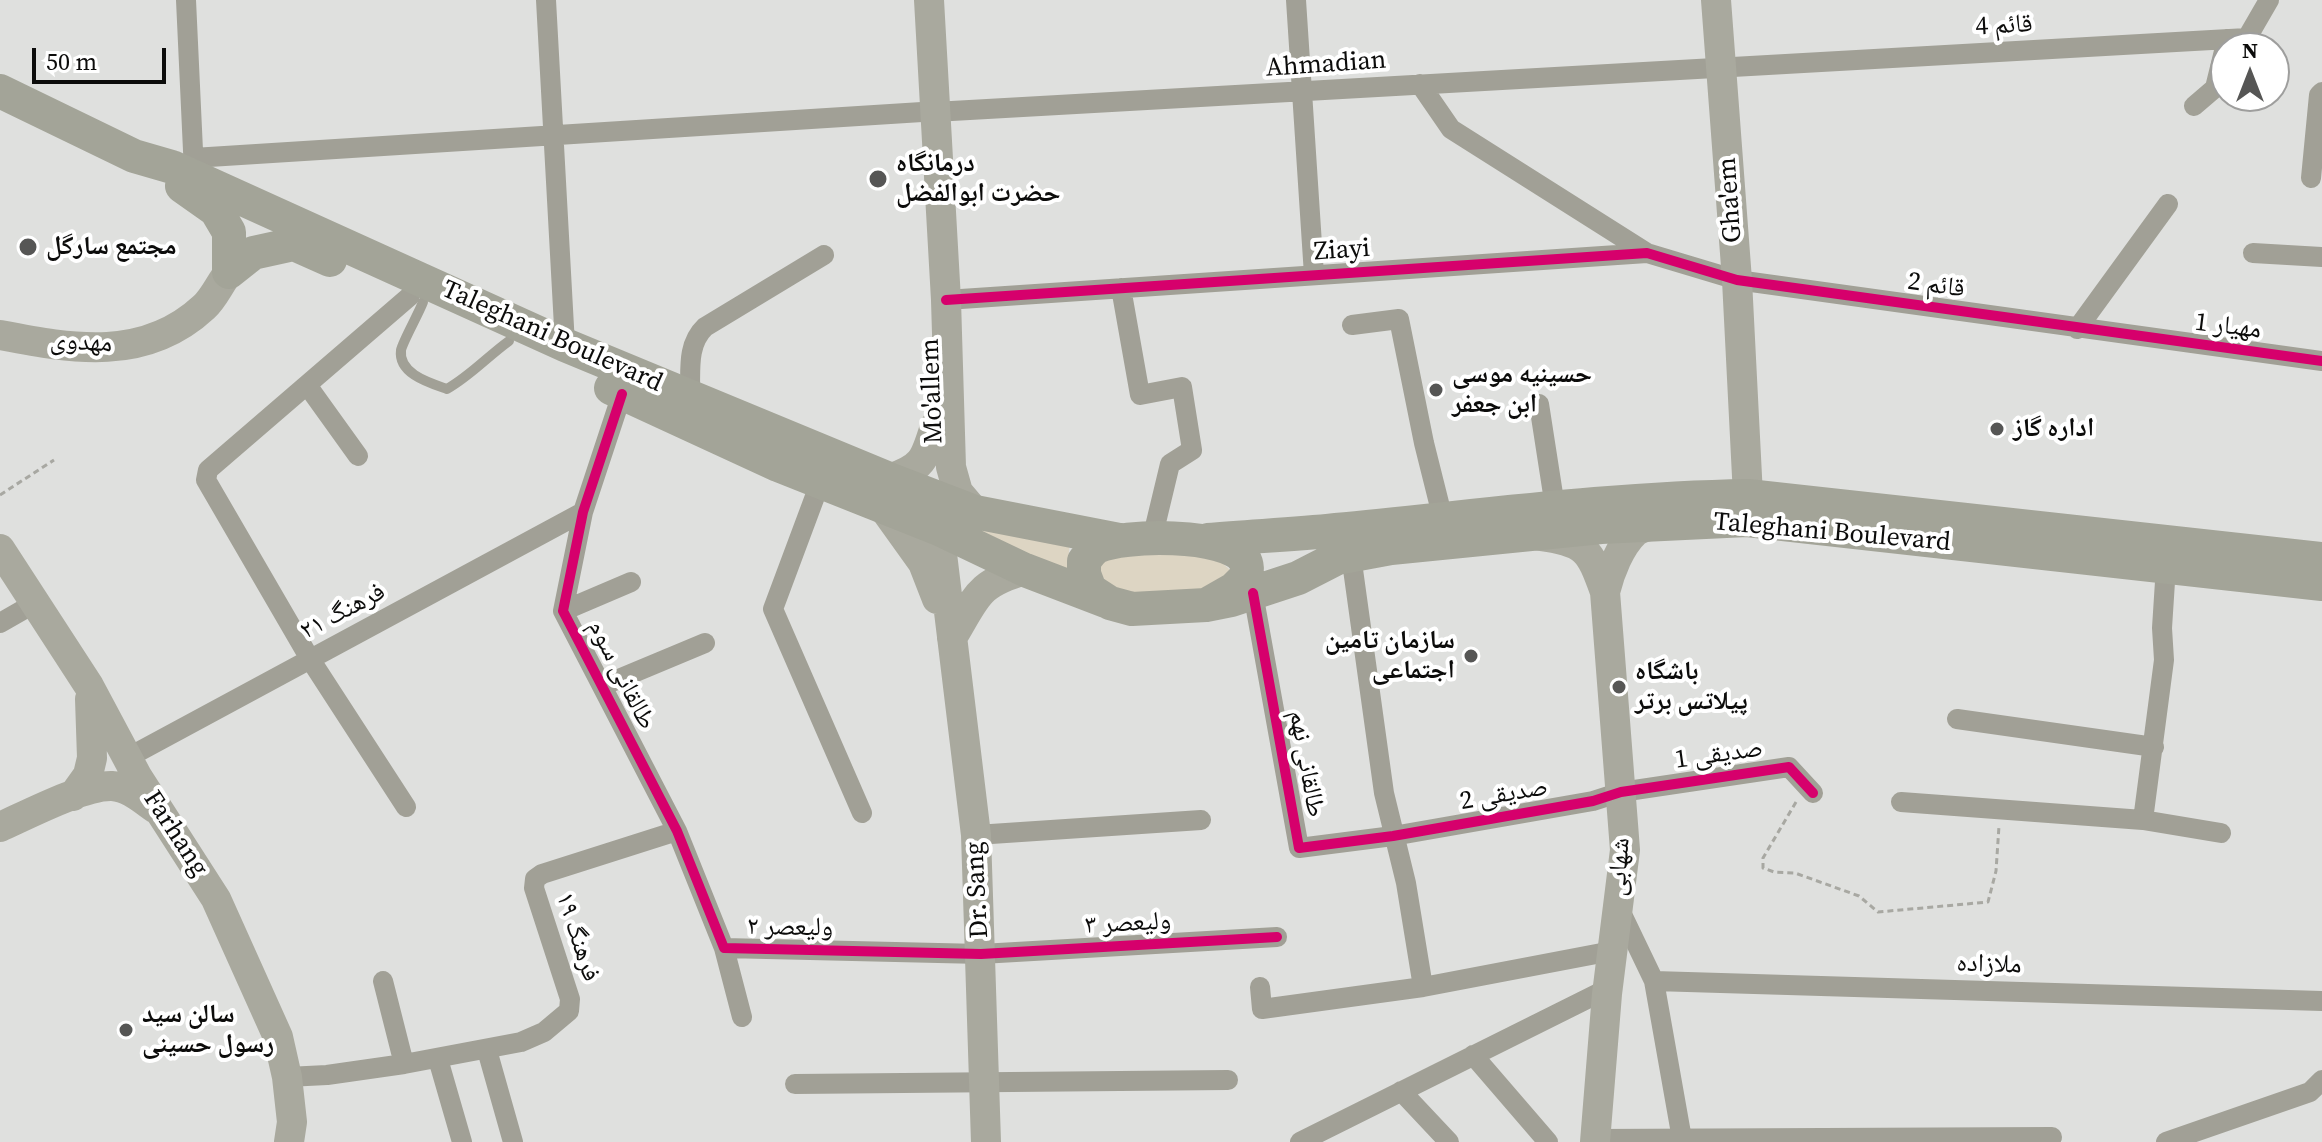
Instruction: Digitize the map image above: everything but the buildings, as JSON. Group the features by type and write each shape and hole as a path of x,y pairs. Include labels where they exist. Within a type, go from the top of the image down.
{"main road":[{"name":"Mo'allem","path":"917,0 946,300 953,480 958,492 975,512"},
{"name":"Mo'allem","path":"929,0 935,495"},
{"name":"Gha'em","path":"1716,0 1737,280 1748,496"},
{"name":"Taleghani Boulevard","path":"0,91 134,156 194,167 565,345 690,397 887,494 939,529 1025,570 1132,609 1206,605 1298,578 1337,558 1391,548 1662,522 1747,520 2322,584"},
{"path":"134,156 216,210 229,232 229,272"},
{"name":"Taleghani Boulevard","path":"229,272 253,253 294,244 820,483 887,494 935,495 975,512 1135,540 1203,540 1293,533 1661,497 1748,496 2322,559"},
{"name":"مهدوی","path":"0,335 115,348 161,337 207,305 229,272"},
{"path":"935,426 924,458 887,494 923,563 952,638"},
{"path":"935,495 939,529"},
{"path":"1605,592 1609,575 1636,531 1662,522"},
{"name":"Dr. Sang","path":"939,529 976,835 986,1142"},
{"path":"1293,533 1276,547 1276,562 1286,571 1318,568"},
{"path":"1530,534 1567,539 1586,550 1595,564 1605,592"},
{"path":"1110,603 1090,590 1084,574 1084,561 1095,548 1135,540"},
{"path":"1203,540 1229,547 1243,557 1247,567 1246,577 1234,589 1206,605"},
{"name":"Farhang","path":"0,549 89,686 127,758 216,899 278,1037 292,1122 289,1142"},
{"path":"952,638 984,586 999,577 1025,570"},
{"name":"شهابی","path":"1595,1140 1607,989 1625,850 1605,592"},
{"path":"73,796 88,775 92,758 89,686"},
{"path":"0,827 73,796 112,786 132,792 161,813"}],"street":[{"path":"186,0 194,167"},
{"path":"546,0 565,345"},
{"path":"1296,0 1314,275"},
{"name":"قائم 4","path":"2250,32 2269,0"},
{"name":"قائم 4","path":"1721,69 2210,40"},
{"name":"Ahmadian","path":"194,167 393,145 1721,69"},
{"path":"1420,84 1451,129 1647,253"},
{"path":"2194,106 2210,92"},
{"path":"2311,178 2319,95 2322,92"},
{"path":"2077,329 2168,204"},
{"name":"Ziayi","path":"946,300 1647,253 1737,280"},
{"path":"2253,253 2322,257"},
{"path":"690,397 692,345 696,336 705,327 824,255"},
{"name":"قائم 2","path":"1737,280 2128,336"},
{"path":"1121,288 1140,395 1182,387 1192,450 1170,464 1135,540"},
{"path":"406,807 310,659 206,480 208,470 307,385 417,299"},
{"path":"1352,325 1399,319 1443,519"},
{"name":"مهیار 1","path":"2128,336 2322,361"},
{"path":"307,385 358,456"},
{"name":"طالقانی سوم","path":"622,394 583,512 563,611 677,831"},
{"path":"1539,404 1555,507"},
{"path":"820,483 773,609 862,813"},
{"name":"فرهنگ ۲۱","path":"127,758 583,512"},
{"path":"1351,555 1384,793 1406,883 1423,987"},
{"path":"2143,820 2164,660 2162,628 2166,566"},
{"path":"563,611 631,582"},
{"name":"طالقانی نهم","path":"1253,593 1299,848 1393,836"},
{"path":"0,623 35,603"},
{"path":"602,686 705,643"},
{"path":"1957,719 2154,747"},
{"name":"صدیقی 1","path":"1621,792 1789,767 1813,793"},
{"name":"صدیقی 2","path":"1393,836 1593,801 1621,792"},
{"path":"1901,802 2143,820 2221,833"},
{"path":"976,835 1201,820"},
{"name":"ولیعصر ٢","path":"677,831 724,948 981,954"},
{"name":"فرهنگ ۱۹","path":"287,1077 327,1075 438,1059 521,1042 544,1032 569,1011 570,999 534,888 535,879 542,874 677,831"},
{"path":"1618,906 1654,981 1682,1139"},
{"name":"ولیعصر ٣","path":"981,954 1277,937"},
{"path":"724,948 742,1017"},
{"path":"1260,987 1262,1009 1423,987 1612,951"},
{"path":"383,981 404,1064"},
{"name":"ملازاده","path":"1654,981 2322,1001"},
{"path":"1300,1142 1607,989"},
{"path":"487,1050 513,1142"},
{"path":"1473,1055 1548,1142"},
{"path":"438,1059 462,1142"},
{"path":"795,1084 1228,1080"},
{"path":"2166,1142 2310,1092 2322,1080"},
{"path":"1401,1091 1449,1142"},
{"path":"1595,1140 2052,1137"}],"lane":[{"path":"417,299 401,350 405,366 424,381 447,389 466,378 490,354 509,341"}],"path":[{"path":"0,495 54,460"},
{"path":"1813,793 1801,797 1791,807 1763,858 1763,868 1795,873 1859,896 1878,912 1988,902 1996,871 2000,808"}],"shaded area":[{"path":"956,520 1070,542 1068,561 1071,579"},
{"path":"1205,548 1237,576 1222,589 1139,601 1094,580 1103,552"}],"cycle path":[{"path":"946,300 1647,253 1737,280 2322,361"},
{"path":"622,394 583,512 563,611 677,831 724,948 981,954 1277,937"},
{"path":"1253,593 1299,848 1393,836 1593,801 1621,792 1789,767 1813,793"}],"place":[{"name":"درمانگاه حضرت ابوالفضل","path":"878,179"},
{"name":"مجتمع سارگل","path":"28,247"},
{"name":"حسینیه موسی ابن جعفر","path":"1436,390"},
{"name":"اداره گاز","path":"1997,429"},
{"name":"سازمان تامین اجتماعی","path":"1471,656"},
{"name":"باشگاه پیلاتس برتر","path":"1619,687"},
{"name":"سالن سید رسول حسینی","path":"126,1030"}]}
